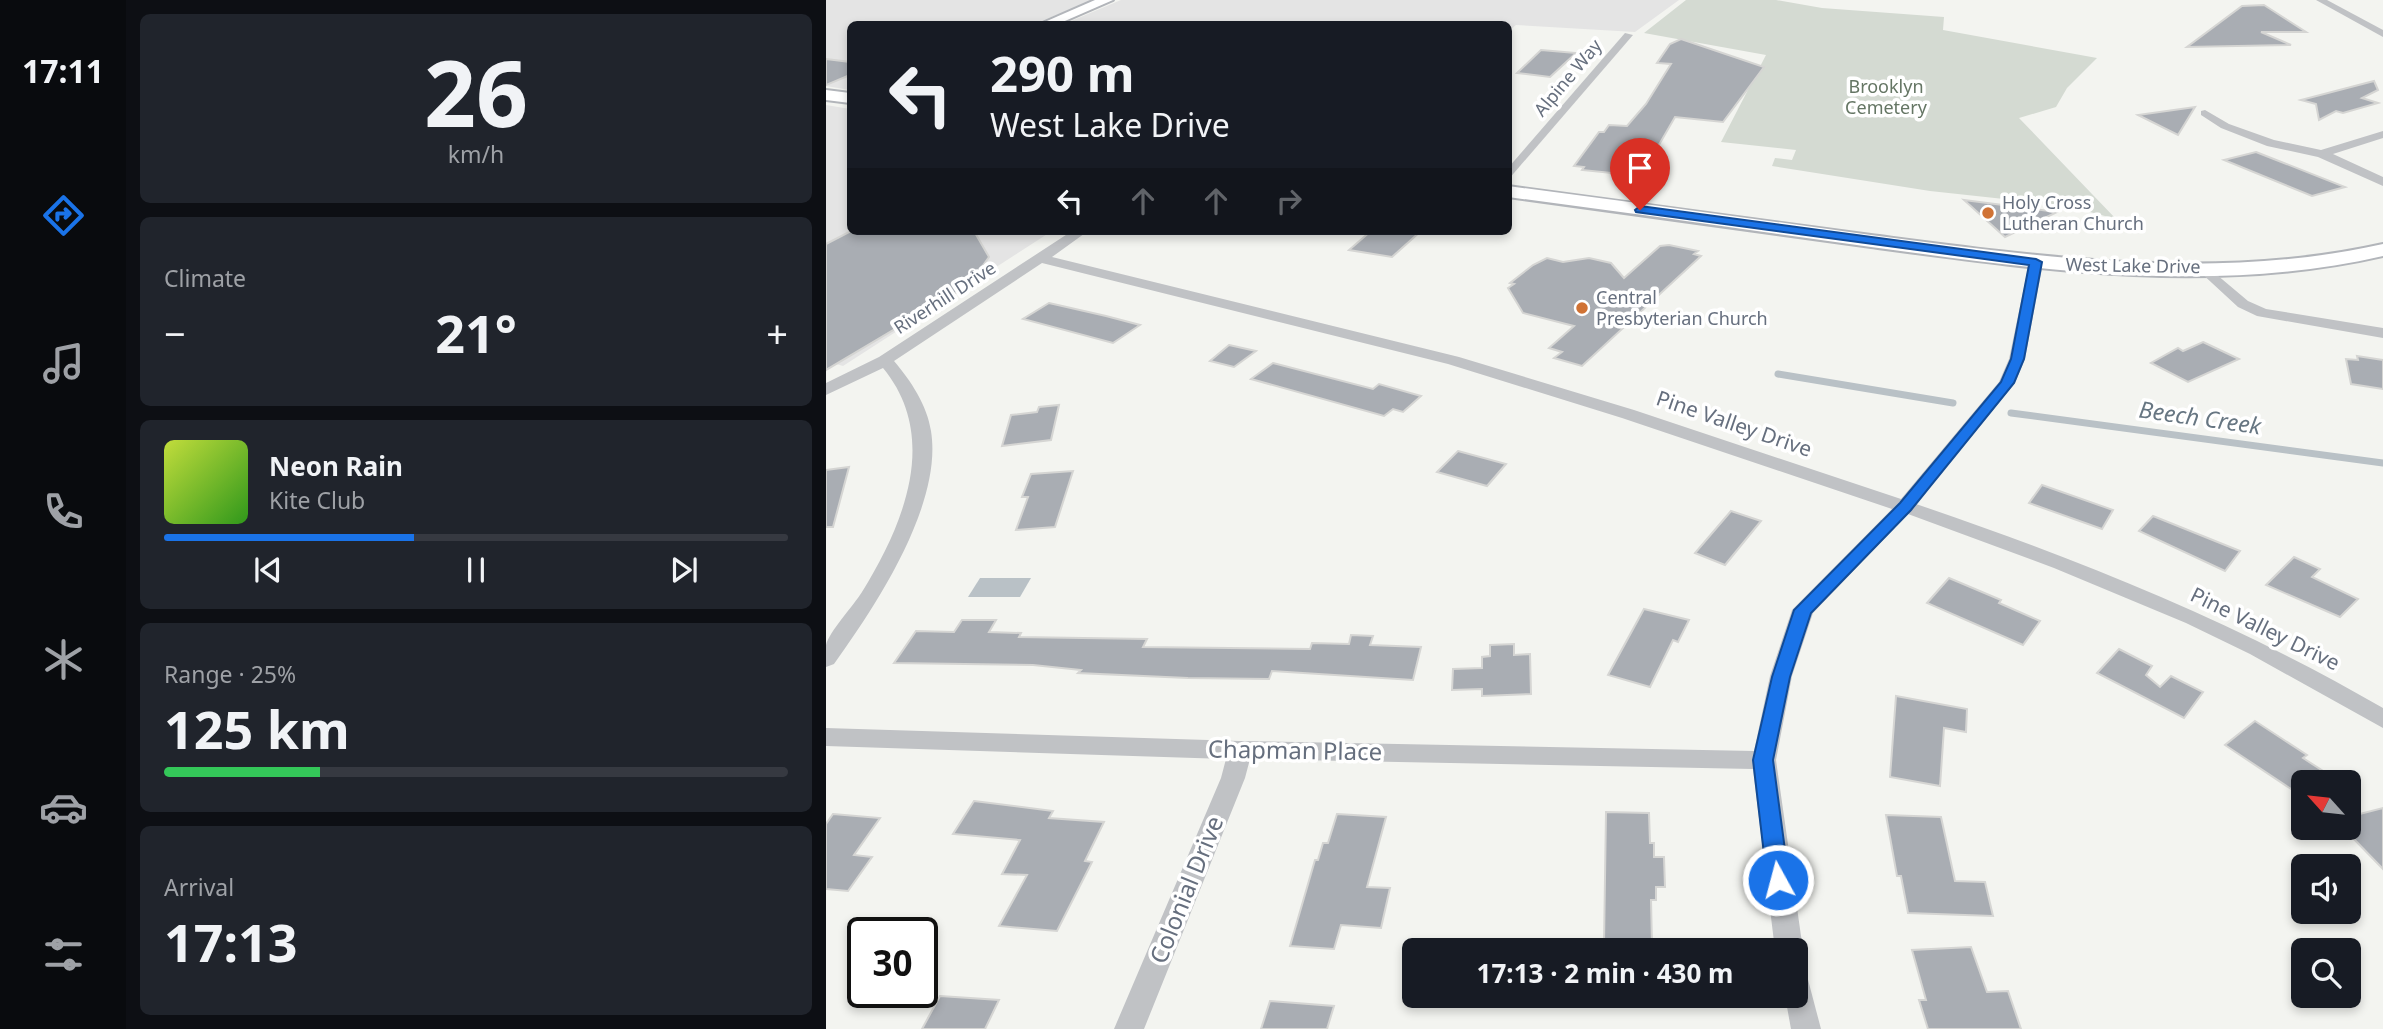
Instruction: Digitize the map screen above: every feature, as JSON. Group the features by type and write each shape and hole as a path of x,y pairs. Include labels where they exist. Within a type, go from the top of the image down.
{"main road":[{"path":"1054,21 1107,0"},
{"path":"826,95 847,98"},
{"name":"West Lake Drive","path":"1512,192 2036,262 2204,268 2305,264 2383,250"}],"street":[{"path":"2320,0 2383,34"},
{"name":"Alpine Way","path":"1512,171 1628,35"},
{"path":"2205,113 2225,126 2271,143 2322,154 2383,182"},
{"path":"2322,154 2383,134"},
{"name":"Riverhill Drive","path":"826,390 886,360 1074,235"},
{"name":"Pine Valley Drive","path":"1040,258 1394,344 1607,405 1997,536 2156,602 2315,676 2383,719"},
{"path":"1787,938 1763,760 1781,677 1803,610 1905,506 2007,383 2017,359 2036,262"},
{"path":"2204,268 2243,304 2262,313 2383,333"},
{"path":"826,659 897,550 915,499 923,445 921,426 904,382 886,360"},
{"name":"Chapman Place","path":"826,737 1240,750 1763,760"},
{"name":"Colonial Drive","path":"1129,1029 1233,778 1240,750"},
{"path":"1802,1008 1806,1029"}],"shaded area":[{"path":"826,0 1094,0 1042,21 847,21 847,90 826,86"},
{"path":"1121,0 1679,0 1635,32 1516,25 1512,28 1512,21 1071,21"},
{"path":"826,105 847,108 847,235 1046,235 843,366 826,361"},
{"path":"980,578 1031,578 1020,597 968,597"}],"green space":[{"name":"Brooklyn Cemetery","path":"1686,0 1776,0 1822,8 1944,17 1943,30 2097,58 2067,88 2056,107 2019,118 2116,219 2068,206 1930,191 1772,166 1775,158 1792,160 1796,150 1721,142 1766,55 1644,33"}],"building":[{"path":"2264,5 2306,32 2261,32 2291,45 2187,47 2242,6"},
{"path":"1681,39 1764,67 1723,122 1675,117 1641,176 1582,170 1584,167 1574,166 1599,132 1604,132 1609,125 1627,126 1646,104 1671,64 1657,63 1670,44"},
{"path":"1541,50 1576,53 1550,77 1517,73"},
{"path":"826,59 847,62 847,76 826,85"},
{"path":"2374,81 2378,90 2362,98 2378,103 2343,113 2336,111 2319,120 2316,104 2301,100"},
{"path":"2195,107 2178,135 2138,115"},
{"path":"2256,152 2345,187 2312,196 2224,160"},
{"path":"1964,200 2057,212 2005,237"},
{"path":"847,233 976,235 989,257 969,285 826,370 826,244"},
{"path":"1366,235 1417,235 1392,257 1349,250"},
{"name":"Central Presbyterian Church","path":"1669,245 1698,251 1694,254 1701,256 1582,366 1554,358 1562,352 1549,348 1574,326 1523,313 1508,288 1514,284 1510,283 1533,265 1547,258 1563,262 1589,258 1611,263 1624,278 1660,246"},
{"path":"1049,303 1140,325 1113,343 1023,319"},
{"path":"2203,342 2239,359 2188,382 2151,363 2178,348 2183,351"},
{"path":"1229,345 1256,351 1234,367 1210,361"},
{"path":"2357,356 2383,360 2383,389 2351,384 2346,359 2358,360"},
{"path":"1273,363 1373,389 1379,384 1421,396 1403,412 1393,409 1384,416 1251,379"},
{"path":"1059,405 1051,440 1002,446 1011,415 1037,412 1039,407"},
{"path":"1458,451 1506,464 1487,486 1437,472"},
{"path":"849,467 833,527 826,527 826,470"},
{"path":"1073,471 1055,527 1016,530 1028,497 1022,497 1031,474"},
{"path":"2042,485 2113,510 2102,529 2029,503"},
{"path":"1731,511 1761,521 1725,565 1695,553"},
{"path":"2153,516 2240,551 2225,571 2139,531"},
{"path":"2294,557 2320,569 2312,577 2358,599 2340,617 2266,585"},
{"path":"1949,578 2001,600 1999,603 2040,621 2023,645 1927,603"},
{"path":"1644,609 1689,620 1678,642 1673,640 1650,687 1608,675"},
{"path":"962,620 996,620 989,632 1021,633 1019,637 1147,639 1143,647 1310,649 1312,643 1349,644 1351,635 1373,636 1370,645 1421,647 1413,680 1272,671 1269,679 1188,678 1078,673 1081,670 1033,665 894,663 916,631 954,632"},
{"path":"1514,644 1514,655 1530,654 1531,694 1482,696 1482,689 1452,690 1453,669 1482,668 1482,657 1490,656 1490,645"},
{"path":"2119,649 2152,666 2146,675 2160,687 2171,676 2203,692 2184,718 2097,673"},
{"path":"1896,696 1967,709 1966,732 1944,728 1940,786 1890,777"},
{"path":"2255,721 2307,755 2303,758 2322,770 2291,770 2291,789 2225,745"},
{"path":"974,801 1053,811 1049,818 1104,822 1085,861 1092,862 1057,931 999,926 1027,875 1002,874 1020,840 953,834"},
{"path":"2383,808 2383,869 2355,840 2361,840 2361,814"},
{"path":"1606,812 1649,813 1650,843 1654,843 1654,857 1664,857 1665,887 1656,887 1656,900 1651,900 1652,938 1604,938"},
{"path":"833,814 880,818 854,855 872,857 848,891 826,889 826,824"},
{"path":"1337,814 1386,817 1367,887 1390,888 1381,928 1341,925 1334,949 1290,946 1315,860 1318,860 1323,843 1328,843"},
{"path":"1886,815 1941,817 1955,881 1985,882 1993,916 1908,913 1901,876 1897,876"},
{"path":"1971,947 1987,992 2008,991 2021,1029 1928,1029 1919,1000 1926,1000 1912,950"},
{"path":"940,996 999,1000 985,1029 922,1029 933,1008 938,1008"},
{"path":"1270,1001 1334,1006 1327,1029 1261,1029"}],"waterway":[{"name":"Beech Creek","path":"1778,374 1953,403"},
{"name":"Beech Creek","path":"2011,413 2383,463"}],"place":[{"name":"Holy Cross Lutheran Church","path":"1988,213"},
{"name":"Central Presbyterian Church","path":"1582,308"}],"route":[{"path":"1640,210 2036,262 2017,359 2007,383 1905,506 1803,610 1781,677 1763,760 1778,880"}]}
